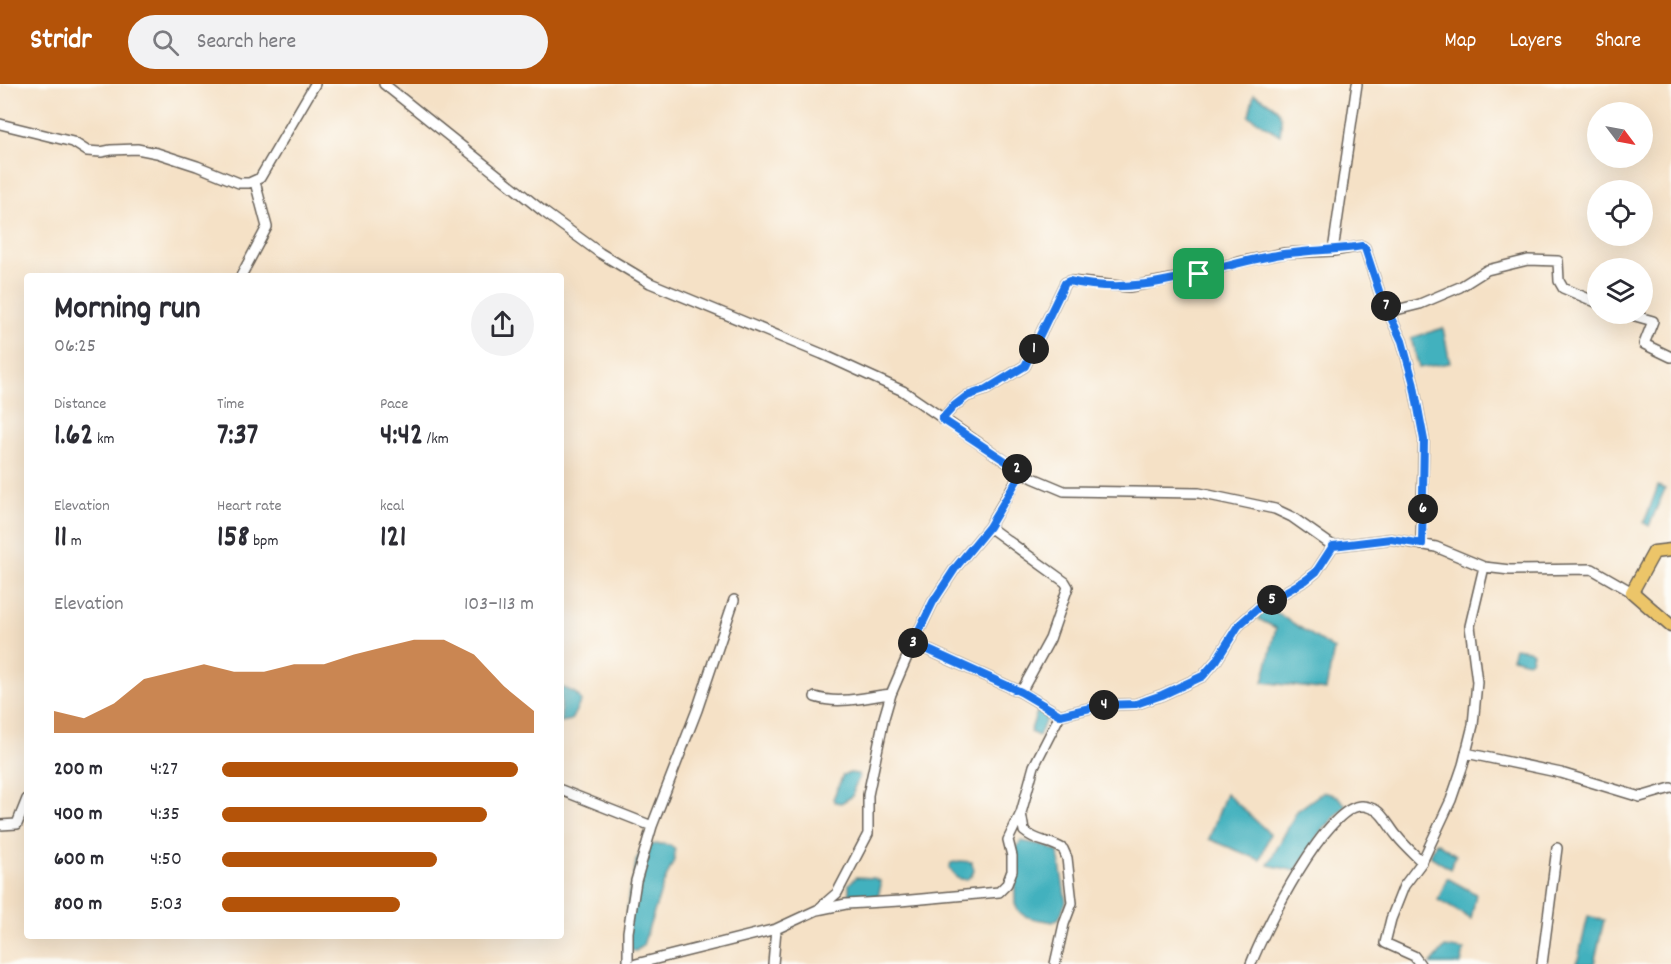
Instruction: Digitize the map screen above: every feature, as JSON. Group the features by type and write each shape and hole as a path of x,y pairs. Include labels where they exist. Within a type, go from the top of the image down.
{"main road":[{"path":"1671,550 1654,552 1632,592 1671,626"}],"street":[{"path":"0,124 73,141 87,151 137,149 197,165 239,183 255,182 265,170 315,84"},
{"path":"384,84 559,224 650,283 822,354 903,391 1022,472 1064,491 1199,493 1275,509 1292,517 1333,546 1391,539 1436,547 1485,567 1510,570 1592,569 1632,592"},
{"path":"1333,251 1357,84"},
{"path":"243,273 267,227 255,182"},
{"path":"942,419 967,396 987,389 1025,366 1065,283 1069,281 1129,287 1199,274 1240,262 1285,253 1333,251 1362,246 1365,248 1381,297 1402,341 1413,381 1424,440 1422,544"},
{"path":"1388,312 1420,304 1460,287 1487,270 1528,260 1558,261 1559,281 1563,288 1587,298"},
{"path":"1652,324 1644,344 1671,357"},
{"path":"636,964 776,929 817,910 837,893 868,834 868,795 891,694 913,643 933,602 956,567 989,527 1022,472"},
{"path":"989,527 1065,582 1068,587 1050,639 1021,692"},
{"path":"913,643 1021,692 1060,715 1103,705 1136,704 1203,676 1216,661 1238,626 1259,607 1316,572 1333,546"},
{"path":"1420,964 1414,956 1385,943 1404,886 1422,862 1451,800 1466,753 1473,725 1477,682 1470,626 1485,567"},
{"path":"628,964 628,932 636,880 652,826 697,710 734,600"},
{"path":"815,697 827,701 891,694"},
{"path":"817,910 846,904 900,902 999,892 1007,884 1012,872 1012,856 1008,840 1022,813 1034,766 1060,715"},
{"path":"1466,753 1561,773 1640,797 1671,788"},
{"path":"564,791 652,826"},
{"path":"0,825 17,824 24,806"},
{"path":"1251,964 1257,948 1305,860 1336,820 1350,808 1363,806 1377,810 1422,862"},
{"path":"1022,813 1024,831 1035,840 1054,843 1063,849 1066,858 1072,903 1064,924 1055,964"},
{"path":"1542,964 1557,848"},
{"path":"773,964 776,929"}],"water":[{"path":"1254,94 1277,109 1281,119 1280,135 1249,116"},
{"path":"1443,328 1450,363 1419,368 1411,338"},
{"path":"1658,486 1665,489 1649,526 1644,523"},
{"path":"1269,608 1334,649 1326,690 1263,682 1276,628 1258,619 1262,609"},
{"path":"1515,648 1529,650 1533,653 1531,660 1528,662 1512,658"},
{"path":"564,688 575,693 581,701 571,720 564,721"},
{"path":"1037,712 1047,717 1039,736 1030,732"},
{"path":"858,774 859,778 853,796 841,803 835,802 833,799 843,775"},
{"path":"1323,792 1337,796 1346,805 1319,834 1296,871 1268,865 1297,811"},
{"path":"1226,793 1270,834 1260,860 1209,839"},
{"path":"1021,841 1043,845 1058,852 1066,902 1059,918 1053,922 1025,916 1015,904 1014,850"},
{"path":"1436,842 1456,855 1450,869 1430,856"},
{"path":"647,845 670,845 675,850 674,860 643,945 636,951 629,950 626,923 629,891 636,861"},
{"path":"971,862 974,869 972,875 966,880 957,878 949,868 951,863"},
{"path":"856,877 874,878 880,881 878,896 849,900 849,884"},
{"path":"1447,878 1476,894 1471,919 1438,900"},
{"path":"1588,916 1604,920 1594,964 1577,964"},
{"path":"1445,947 1464,950 1461,964 1431,964"}],"route":[{"path":"1362,246 1365,248 1381,297 1402,341 1413,381 1424,440 1422,544 1391,539 1333,546 1316,572 1259,607 1238,626 1216,661 1203,676 1136,704 1103,705 1060,715 1021,692 913,643 933,602 956,567 989,527 1022,472 942,419 967,396 987,389 1025,366 1065,283 1069,281 1129,287 1199,274 1240,262 1285,253 1333,251 1362,246"}]}
